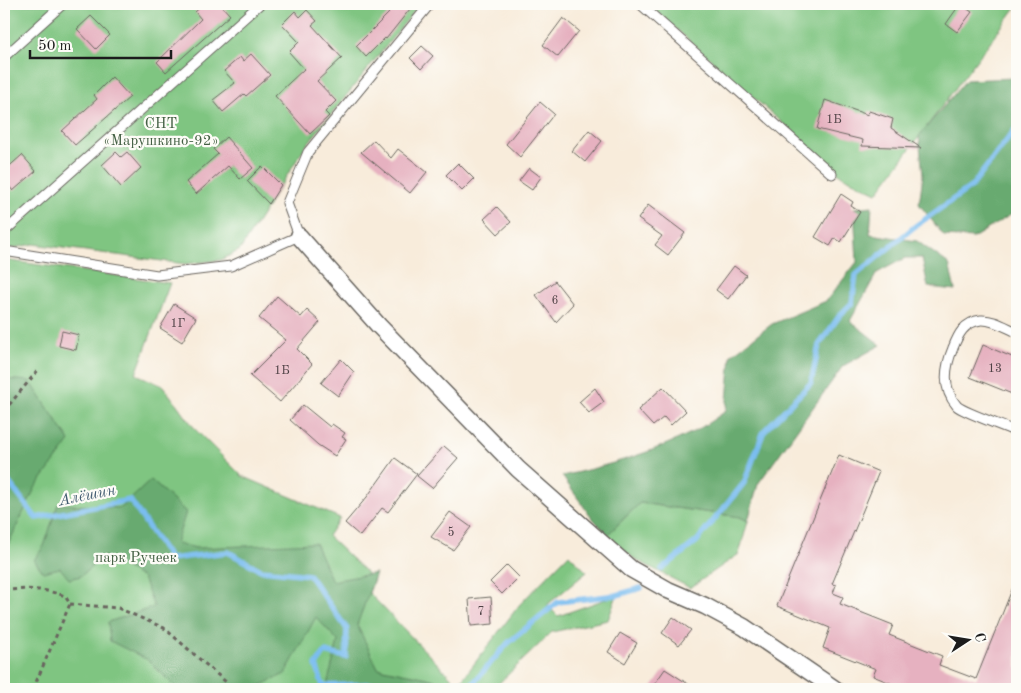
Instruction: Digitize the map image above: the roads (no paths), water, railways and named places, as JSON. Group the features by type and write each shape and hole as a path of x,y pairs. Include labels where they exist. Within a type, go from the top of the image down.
{"street":[{"path":"299,236 379,326 518,469 631,569 668,590 705,606 744,627 835,689"}],"lane":[{"path":"4,57 63,4"},
{"path":"4,243 5,231 260,4"},
{"path":"4,251 157,275 231,266 299,236 287,203 308,152 430,4"},
{"path":"640,4 832,174"},
{"path":"1017,332 990,321 981,320 966,326 959,334 947,364 946,372 948,390 958,407 1017,432"}],"waterway":[{"path":"662,569 697,541 744,483 764,431 811,383 819,345 840,315 852,303 856,275 914,227 972,186 1017,127"},
{"name":"Алёшин","path":"4,476 36,518 130,500 170,559 228,552 261,570 309,575 347,629 346,657 325,652 316,665 323,686 371,684 411,689"},
{"path":"468,689 508,643 558,602 617,595 641,588"}],"park label":[{"name":"СНТ «Марушкино-92»","path":"161,132"},
{"name":"парк Ручеек","path":"136,557"}]}
